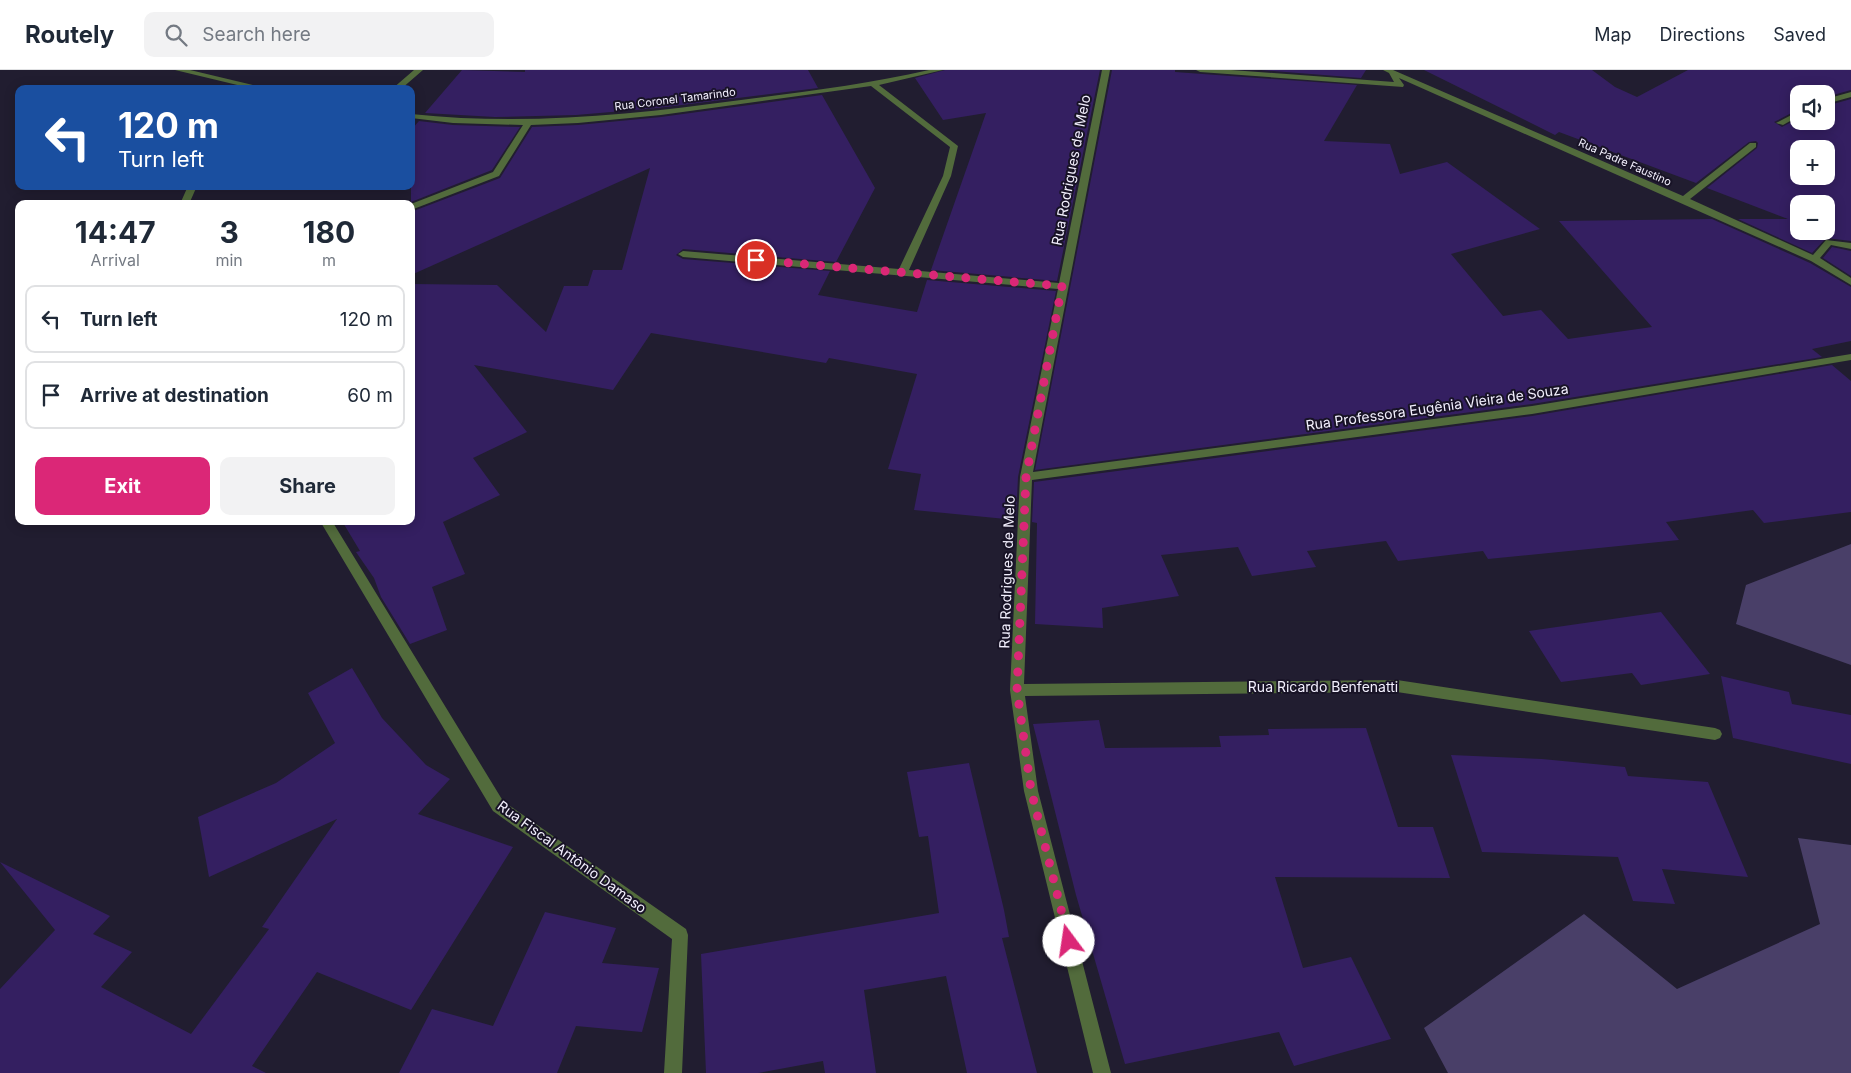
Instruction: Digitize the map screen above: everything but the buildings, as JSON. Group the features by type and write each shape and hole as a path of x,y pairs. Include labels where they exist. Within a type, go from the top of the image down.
{"street":[{"path":"179,70 248,85"},
{"path":"401,85 419,70"},
{"name":"Rua Coronel Tamarindo","path":"415,117 454,122 528,124 627,118 873,84 939,70"},
{"name":"Rua Rodrigues de Melo","path":"1102,1073 1031,790 1017,690 1026,477 1062,286 1088,168 1106,70"},
{"path":"1200,70 1400,85 1389,71"},
{"path":"1389,71 1402,70"},
{"name":"Rua Padre Faustino","path":"1389,71 1684,200 1814,260 1851,282"},
{"path":"873,84 954,146 947,176 903,272"},
{"path":"1835,99 1851,94"},
{"path":"1780,123 1790,118"},
{"path":"415,205 496,174 528,124"},
{"path":"1684,200 1753,145"},
{"path":"1814,260 1829,242 1851,246"},
{"path":"683,254 1062,286"},
{"name":"Rua Professora Eugênia Vieira de Souza","path":"1026,477 1532,410 1851,357"},
{"name":"Rua Fiscal Antônio Damaso","path":"328,525 498,806 680,935 673,1073"},
{"name":"Rua Ricardo Benfenatti","path":"1017,690 1397,686 1715,734"}],"shaded area":[{"path":"1851,544 1851,665 1736,624 1746,585"},
{"path":"1798,838 1851,845 1851,1073 1448,1073 1424,1028 1584,914 1677,989 1820,924"}],"route":[{"path":"756,260 1062,286 1026,477 1017,690 1031,790 1069,941"}]}
